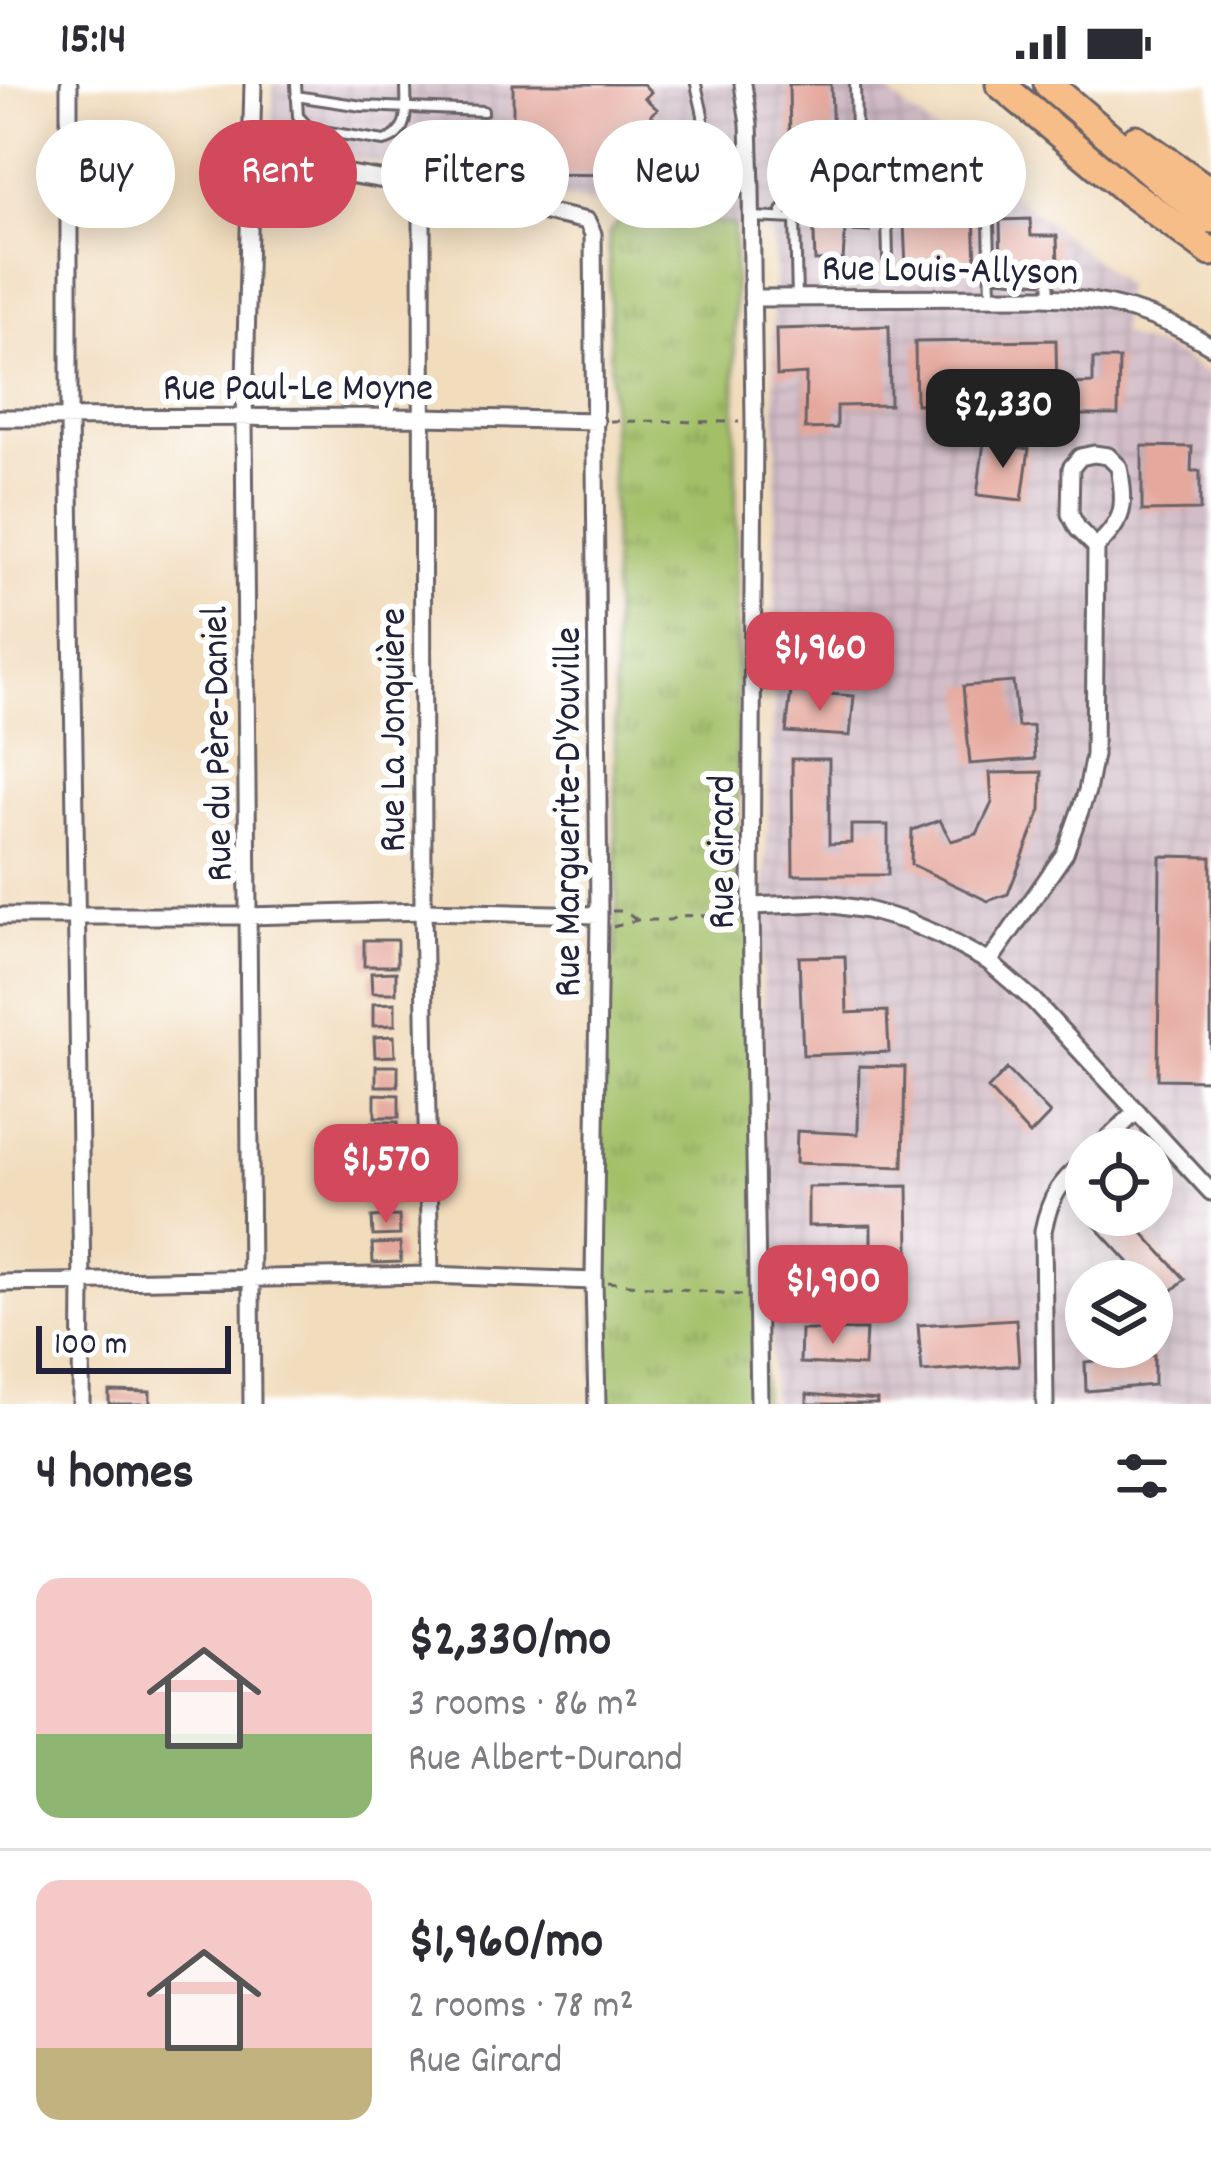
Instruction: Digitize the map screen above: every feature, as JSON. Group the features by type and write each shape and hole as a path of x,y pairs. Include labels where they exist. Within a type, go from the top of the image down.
{"highway":[{"path":"1000,84 1129,192 1205,222"},
{"path":"1048,84 1205,222"},
{"path":"1058,84 1205,222"}],"street":[{"path":"69,84 81,1404"},
{"name":"Rue du Père-Daniel","path":"253,84 253,120"},
{"name":"Rue Girard","path":"743,84 751,167 751,906 759,1404"},
{"name":"Rue Marguerite-D'Youville","path":"569,217 587,221 593,234 599,915 597,1404"},
{"name":"Rue du Père-Daniel","path":"250,228 244,418 252,1404"},
{"name":"Rue La Jonquière","path":"422,228 423,911 430,1275"},
{"name":"Rue Louis-Allyson","path":"752,298 1096,301 1176,326 1211,346"},
{"name":"Rue Paul-Le Moyne","path":"0,418 596,421"},
{"path":"988,962 1065,853 1088,791 1094,755 1096,547 1120,521 1121,474 1112,458 1091,454 1071,468 1070,514 1096,547"},
{"path":"751,906 821,903 867,910 924,928 988,962 1034,1001 1211,1192"},
{"path":"0,916 423,911 599,915"},
{"path":"1119,1128 1137,1111"},
{"path":"1045,1404 1043,1231 1048,1204 1065,1178"},
{"path":"0,1282 430,1275 594,1281"}],"lane":[{"path":"296,84 298,116 310,129 380,141 392,140 402,132 406,84"},
{"path":"696,84 704,116 704,165 751,167"},
{"path":"855,84 856,120"},
{"path":"296,96 362,106 483,111"},
{"path":"751,218 767,218"},
{"path":"795,228 797,298"},
{"path":"887,228 888,259"},
{"path":"988,228 991,297"},
{"path":"990,273 1049,278 1050,297"}],"path":[{"path":"596,421 754,422"},
{"path":"637,920 625,911 599,915 609,927 637,920 715,915 726,924 738,925 751,906 737,898 722,904 715,915"},
{"path":"594,1281 756,1296"}],"shaded area":[{"path":"273,84 877,84 921,120 767,120 767,228 1026,228 1026,205 1124,284 1121,335 1171,352 1211,376 1211,1404 772,1404 762,960 774,683 775,277 772,232 743,227 743,120 593,120 593,204 569,199 569,120 381,120 381,162 357,158 357,120 272,120"}],"green space":[{"path":"613,228 734,228 739,894 751,906 763,1404 596,1404 593,992 616,954 617,902 609,233"}],"building":[{"path":"513,84 643,84 651,92 645,98 657,109 651,115 656,120 593,120 593,175 569,174 569,120 513,120"},
{"path":"789,84 831,84 832,120 790,120"},
{"path":"1026,219 1030,219 1031,236 1057,236 1058,265 1001,267 1000,228 1026,228"},
{"path":"814,228 869,228 869,232 845,231 843,260 815,261"},
{"path":"904,228 975,228 976,265 906,268"},
{"path":"889,326 890,405 837,406 837,428 805,429 806,374 777,376 776,329"},
{"path":"1056,340 1057,402 916,404 915,342"},
{"path":"1093,359 1119,359 1118,415 1072,415 1074,384 1093,383"},
{"path":"984,442 1029,449 1022,500 977,495"},
{"path":"1142,446 1192,447 1191,471 1200,471 1200,510 1142,511"},
{"path":"1013,682 1018,727 1033,726 1035,759 970,764 963,686"},
{"path":"791,691 854,696 850,736 786,732"},
{"path":"792,759 829,759 829,844 851,843 851,825 888,825 888,875 793,875"},
{"path":"1042,772 1041,810 1008,894 988,901 911,864 912,830 940,820 951,841 977,834 992,803 990,773"},
{"path":"1160,856 1211,857 1211,1080 1158,1079"},
{"path":"364,940 397,940 397,966 364,966"},
{"path":"845,956 847,1013 887,1011 889,1052 803,1055 799,957"},
{"path":"396,972 396,993 372,993 371,973"},
{"path":"395,1003 395,1025 373,1026 373,1004"},
{"path":"394,1036 395,1056 375,1057 374,1037"},
{"path":"376,1066 398,1066 398,1086 376,1086"},
{"path":"859,1066 905,1067 903,1167 796,1163 797,1131 858,1134"},
{"path":"1007,1069 1050,1114 1030,1135 988,1089"},
{"path":"375,1094 399,1095 399,1117 375,1117"},
{"path":"372,1122 398,1122 399,1143 372,1143"},
{"path":"374,1153 399,1153 400,1174 375,1175"},
{"path":"374,1184 400,1184 399,1203 374,1202"},
{"path":"908,1186 909,1251 871,1252 871,1225 808,1226 808,1187"},
{"path":"399,1216 400,1235 373,1236 372,1217"},
{"path":"1104,1236 1146,1236 1168,1260 1127,1260"},
{"path":"400,1243 401,1262 373,1263 372,1244"},
{"path":"1173,1266 1185,1279 1173,1290"},
{"path":"1016,1319 1019,1365 922,1372 918,1325"},
{"path":"801,1330 866,1330 864,1366 800,1363"},
{"path":"1085,1368 1154,1368 1154,1385 1086,1391"},
{"path":"109,1391 150,1392 150,1404 109,1404"},
{"path":"807,1394 877,1400 877,1404 807,1404"}]}
